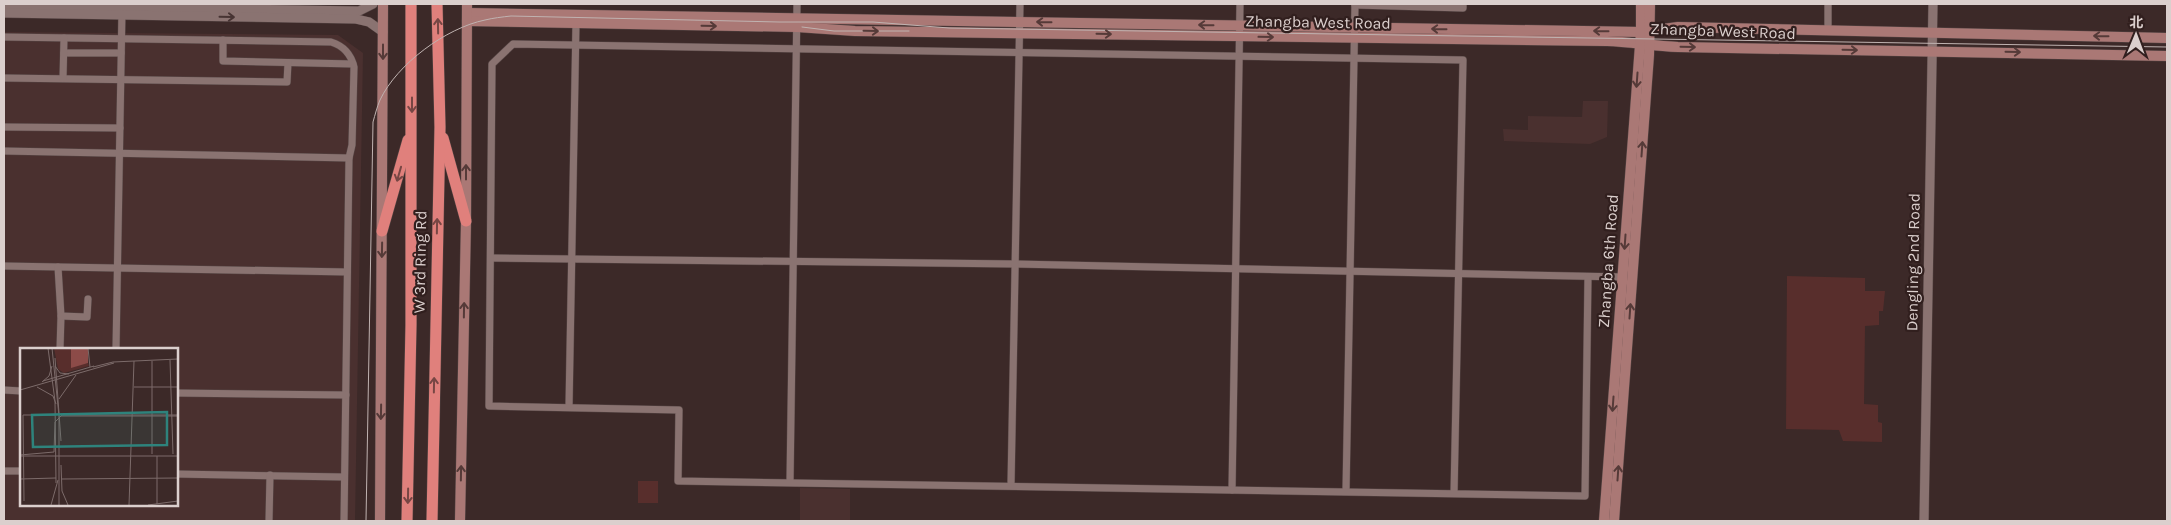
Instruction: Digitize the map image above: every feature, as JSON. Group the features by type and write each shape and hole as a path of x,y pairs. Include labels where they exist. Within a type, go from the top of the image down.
{"highway":[{"name":"W 3rd Ring Rd","path":"407,521 411,325 411,4"},
{"name":"W 3rd Ring Rd","path":"432,521 440,127 437,4"},
{"path":"382,231 412,127"},
{"path":"440,127 466,221"}],"main road":[{"path":"380,521 382,4"},
{"name":"Zhangba 6th Road","path":"1614,521 1645,38 1641,4"},
{"name":"Zhangba 6th Road","path":"1604,521 1622,278 1645,38 1650,4"},
{"path":"460,521 466,221 467,12"},
{"name":"Zhangba West Road","path":"467,12 576,23 797,23"},
{"name":"Zhangba West Road","path":"467,12 797,23 855,30 1239,25 1354,33"},
{"name":"Zhangba West Road","path":"1019,27 1239,36 1354,33 1645,38 1932,51 2167,56"},
{"name":"Zhangba West Road","path":"1645,38 1678,27 2167,38"}],"street":[{"path":"4,13 359,11 373,4"},
{"path":"790,482 795,261 797,4"},
{"path":"1011,485 1020,4"},
{"path":"1232,490 1240,4"},
{"path":"1346,492 1355,5 1463,8 1464,4"},
{"path":"1828,4 1828,26"},
{"name":"Dengling 2nd Road","path":"1924,521 1933,4"},
{"path":"4,5 356,19 368,22 383,32"},
{"path":"116,348 122,11"},
{"path":"569,407 576,23"},
{"path":"4,37 331,42 340,45 346,50 353,64 352,146 349,158 344,521"},
{"path":"64,38 64,78"},
{"path":"223,40 223,61 353,64"},
{"path":"1454,494 1463,60 513,44 492,64 489,406 679,410 678,481 1011,485 1232,490 1454,494 1585,496 1588,277"},
{"path":"64,52 121,54"},
{"path":"4,78 288,82 288,63"},
{"path":"4,126 120,128"},
{"path":"4,151 349,158"},
{"path":"491,258 1015,264 1622,278"},
{"path":"4,266 347,272"},
{"path":"58,267 61,316 60,348"},
{"path":"61,316 87,317 88,299"},
{"path":"4,390 20,390"},
{"path":"178,393 346,395"},
{"path":"4,471 20,471"},
{"path":"178,474 344,477"},
{"path":"269,521 270,475"}],"shaded area":[{"path":"4,32 338,35 363,53 355,521 4,521"},
{"path":"1583,101 1608,101 1607,137 1590,144 1504,141 1503,129 1528,130 1528,116 1582,117"},
{"path":"1787,276 1865,278 1865,291 1885,291 1883,311 1879,311 1879,325 1865,326 1864,404 1878,405 1878,422 1882,423 1882,442 1843,441 1839,430 1786,429"},
{"path":"638,481 658,481 658,503 638,503"},
{"path":"800,488 850,489 850,521 800,521"}],"tram line":[{"path":"366,521 373,122 380,100 398,73 410,61 439,39 470,24 485,20 511,16 779,22 873,22 949,28 2167,47"},
{"path":"802,27 834,31 909,31"}]}
